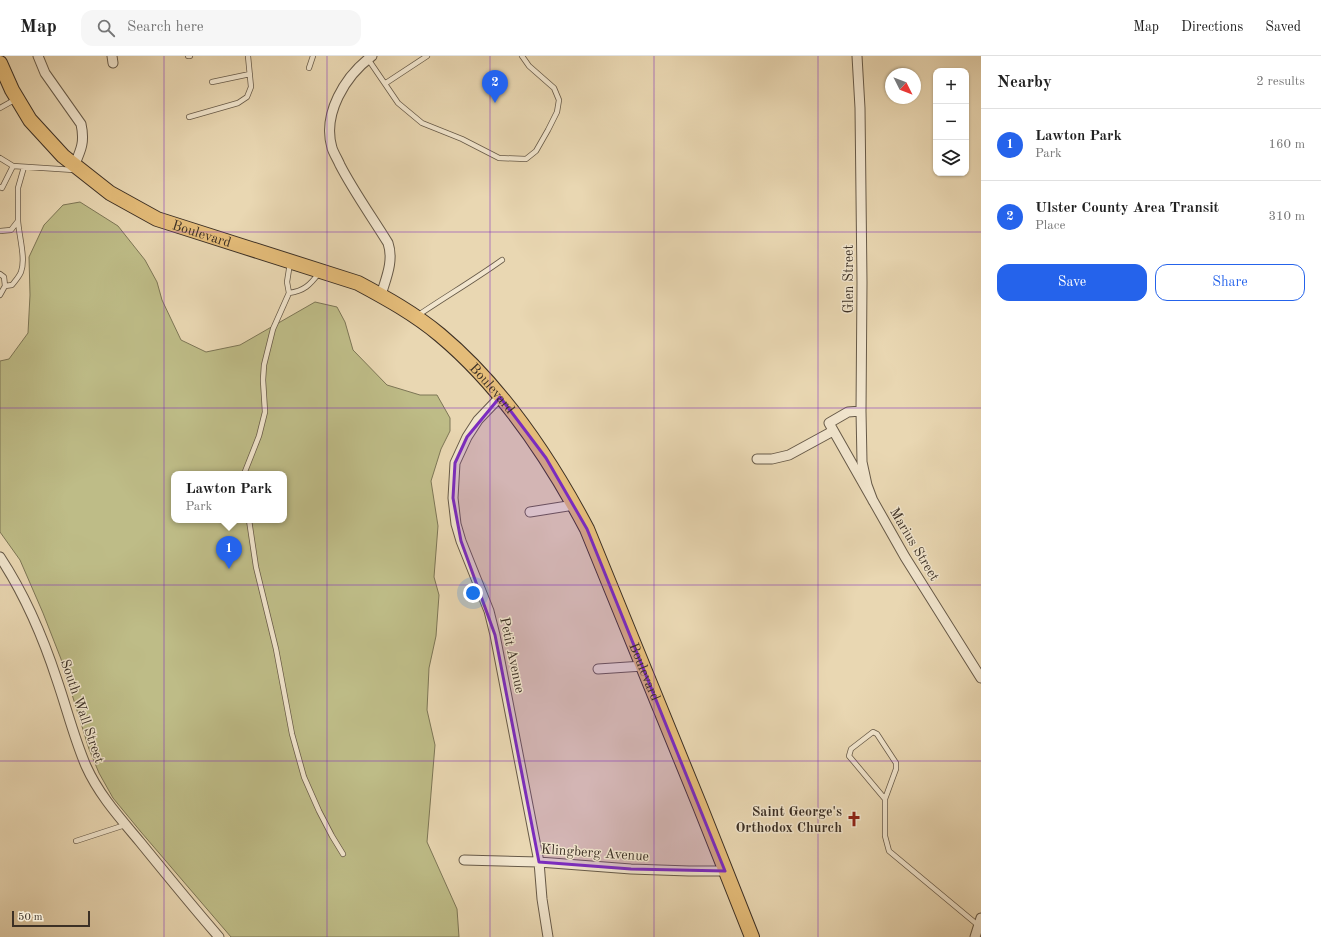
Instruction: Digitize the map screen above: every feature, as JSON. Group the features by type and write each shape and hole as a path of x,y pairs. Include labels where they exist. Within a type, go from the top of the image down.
{"main road":[{"name":"Boulevard","path":"0,63 17,98 30,120 62,156 110,193 158,219 358,283 381,295 440,335 478,371 500,397 546,458 587,529 752,937"}],"street":[{"path":"38,56 45,73 82,124 84,134 83,146 77,168"},
{"name":"Glen Street","path":"857,56 860,108 862,462 873,501"},
{"path":"369,57 351,76 341,90 336,102 330,129 332,148 346,177 388,243 390,250 390,264 381,295"},
{"name":"Petit Avenue","path":"500,397 478,420 466,437 455,463 453,498 456,524 461,541 489,611 495,635 539,862 542,899 548,937"},
{"path":"757,459 772,459 789,455 831,427 848,412 861,411"},
{"name":"Marius Street","path":"831,427 905,557 981,678"},
{"path":"530,512 574,505"},
{"name":"South Wall Street","path":"0,557 36,621 57,680 75,738 86,767 100,792 125,825 219,937"},
{"path":"598,669 643,666"},
{"name":"Klingberg Avenue","path":"464,860 539,862 631,869 725,871"},
{"path":"975,937 980,922"}],"lane":[{"path":"189,117 238,103 247,97 251,87 248,56"},
{"path":"309,68 313,56"},
{"path":"386,83 427,56"},
{"path":"369,57 398,102 422,123 462,139 499,158 526,159 536,151 548,130 557,112 559,100 554,88 529,66 522,56"},
{"path":"212,82 250,74"},
{"path":"0,108 17,98"},
{"path":"0,158 13,166 77,168"},
{"path":"0,187 2,188 13,166"},
{"path":"5,286 12,285 20,273 24,260 18,221 18,188 24,167"},
{"path":"0,231 11,230 18,221"},
{"path":"415,317 486,272 502,260"},
{"path":"245,471 259,436 265,412 263,380 264,365 273,330 289,293 287,282 290,261"},
{"path":"289,293 299,292 311,284 320,271"},
{"path":"0,274 4,277 5,286 0,294"},
{"path":"249,523 256,567 276,649 292,734 304,777 319,811 343,854"},
{"path":"885,799 849,756 851,749 873,732 877,734 896,763 896,769 885,799 885,836 889,851 980,922"},
{"path":"76,841 125,825"}],"highlighted area":[{"path":"500,397 546,458 587,529 725,871 631,869 539,862 495,635 461,541 453,498 455,463 467,437"}],"shaded area":[{"path":"80,202 118,226 145,260 157,282 162,300 181,340 206,352 240,345 315,302 337,307 345,322 353,350 387,385 420,395 437,395 450,418 450,431 441,449 431,481 438,526 434,577 439,595 436,636 429,668 427,710 435,745 427,842 457,909 459,937 231,937 113,798 99,773 89,749 61,659 43,613 20,560 0,532 0,361 9,359 28,333 30,295 29,257 44,225 63,205"}],"place":[{"name":"Ulster County Area Transit","path":"495,103"},
{"name":"Lawton Park","path":"229,569"},
{"name":"Saint George's Orthodox Church","path":"854,819"}]}
